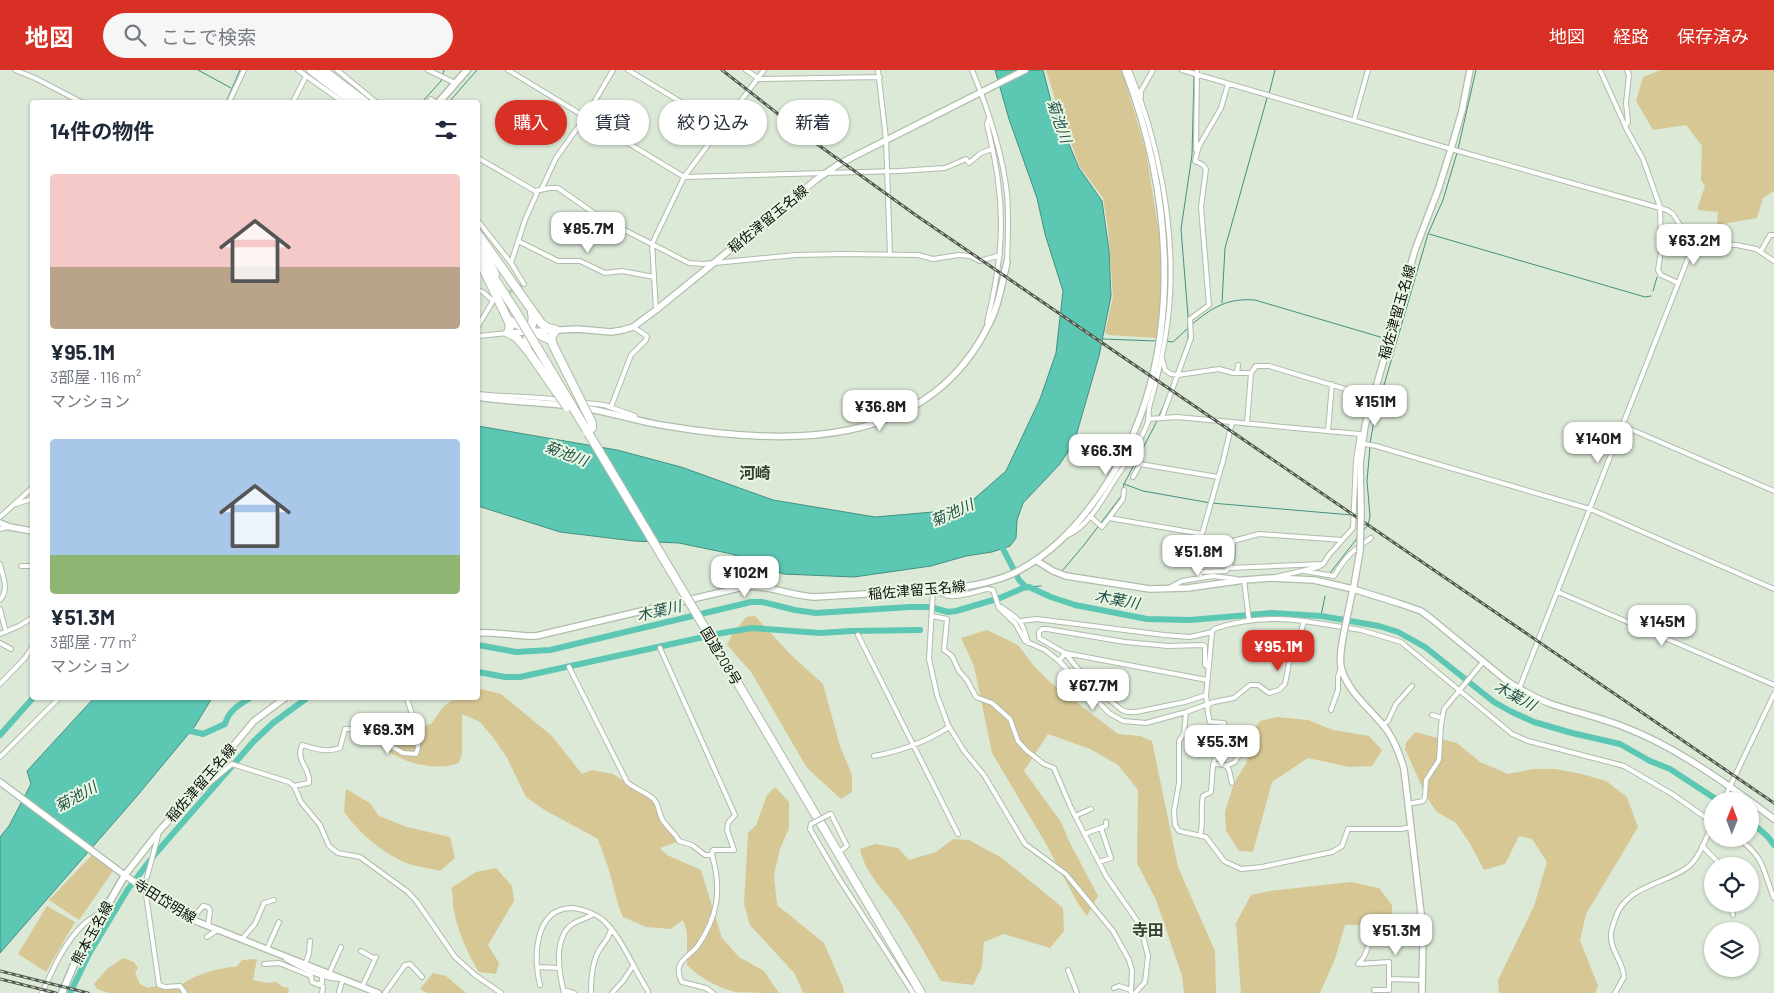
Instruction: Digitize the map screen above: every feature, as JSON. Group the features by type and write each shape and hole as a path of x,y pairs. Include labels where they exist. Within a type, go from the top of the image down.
{"highway":[{"path":"323,70 362,100"},
{"path":"308,73 350,100"},
{"path":"480,237 541,323 548,328 556,330 552,334 552,342 592,423 592,428 587,432"},
{"name":"国道208号","path":"480,245 504,293"},
{"name":"国道208号","path":"480,255 730,670 921,993"},
{"path":"480,262 508,320 510,326 508,333 516,337 528,351 598,452"},
{"path":"528,351 526,341 534,318 532,309"},
{"path":"508,320 552,342"}],"main road":[{"path":"439,100 467,70"},
{"name":"稲佐津留玉名線","path":"508,333 577,329 611,332 633,327 826,172 886,139 1024,70"},
{"name":"稲佐津留玉名線","path":"480,632 524,637 536,636 743,587 765,587 806,596 935,590 974,585 1011,574 1037,561 1065,536 1092,506 1116,468 1145,406 1157,358 1163,317 1165,274 1160,211 1154,172 1140,113 1125,70"},
{"name":"稲佐津留玉名線","path":"1341,668 1340,651 1360,551 1360,463 1372,397 1415,250 1455,150 1470,70"},
{"path":"480,396 590,409 654,424 721,433 782,437 817,435 860,428 898,414 942,388 962,368 985,332 997,302 1007,262"},
{"path":"0,523 30,531"},
{"path":"1037,561 1053,571 1076,578 1150,589 1188,588 1271,578 1314,580 1398,603 1421,611 1481,664 1519,689 1550,704 1623,726 1642,734 1688,760 1734,792"},
{"path":"1341,668 1350,686 1383,725 1398,748 1404,769 1423,930 1422,993"},
{"name":"稲佐津留玉名線","path":"122,873 188,800 254,721 282,700"},
{"name":"寺田岱明線","path":"0,782 176,911 217,930 305,964 325,974 378,993"},
{"path":"1759,808 1774,819"},
{"name":"熊本玉名線","path":"62,993 76,960 106,907 122,873"}],"street":[{"path":"15,70 78,100"},
{"path":"230,100 244,70"},
{"path":"298,70 308,73 341,100"},
{"path":"337,70 374,100"},
{"path":"428,70 455,84"},
{"path":"508,70 577,111"},
{"path":"595,100 613,70"},
{"path":"628,70 677,100"},
{"path":"746,70 758,78 880,77"},
{"path":"742,100 764,70"},
{"path":"878,70 886,139 890,255"},
{"path":"972,70 982,91 1002,164 1007,194 1007,262"},
{"path":"1065,536 1077,530 1090,516 1141,437 1148,419 1148,410 1161,358 1170,296 1168,240 1163,185 1140,100 1129,70"},
{"path":"1140,100 1141,91 1153,70"},
{"path":"1182,70 1455,150 1660,207 1673,214 1687,236 1694,243 1703,245 1737,245 1760,251 1774,261"},
{"path":"1354,120 1368,70"},
{"path":"1600,70 1625,126 1643,159 1660,207 1661,251 1658,270 1661,275 1678,283"},
{"path":"1625,126 1628,122 1626,103 1629,75 1627,70"},
{"path":"294,100 308,73"},
{"path":"1160,418 1191,338 1190,319 1208,305 1201,207 1206,169 1203,165 1195,162 1197,73"},
{"path":"1196,155 1221,108 1228,84"},
{"path":"985,332 1000,255 1001,215 1000,196 987,124 989,118"},
{"path":"541,190 556,158 577,129"},
{"path":"633,145 684,177 826,172 888,172 945,168 966,159 968,163 981,153 992,148"},
{"path":"656,310 652,244 684,177 708,145"},
{"path":"480,159 535,192 558,188 601,218 689,263 704,264 796,255 918,255 933,259 959,255 970,256 980,261 1000,255"},
{"path":"511,263 525,220 537,193 535,192"},
{"path":"480,224 511,263 524,284"},
{"path":"1760,251 1770,235 1774,236"},
{"path":"518,241 558,261 580,261 605,273 622,271 654,277"},
{"path":"1519,689 1694,243"},
{"path":"480,291 493,301 480,323"},
{"path":"611,407 631,355 646,340 647,336 633,327"},
{"path":"480,336 508,333"},
{"path":"1161,358 1165,370 1171,374 1178,375 1219,369 1237,373 1251,373"},
{"path":"1237,373 1238,364"},
{"path":"1247,424 1251,373 1256,366 1269,366 1372,397"},
{"path":"1328,431 1332,384"},
{"path":"480,396 538,397 611,407 632,416 651,421 654,424"},
{"path":"1148,419 1177,417 1360,434 1363,444 1353,528 1323,564 1318,567 1271,578"},
{"path":"1200,578 1199,556 1202,534 1232,423"},
{"path":"1623,426 1774,491"},
{"path":"1125,452 1129,451 1141,437"},
{"path":"1363,444 1590,509 1774,589"},
{"path":"1134,477 1140,464 1218,478"},
{"path":"0,517 30,490"},
{"path":"1090,516 1102,527 1123,499 1124,490"},
{"path":"14,504 30,500"},
{"path":"0,512 8,510"},
{"path":"1109,518 1202,534"},
{"path":"0,529 10,527"},
{"path":"1229,568 1232,561 1233,541 1259,534 1342,540"},
{"path":"1298,571 1334,576 1352,550 1372,538"},
{"path":"0,564 5,582 3,596 0,600"},
{"path":"1200,572 1223,572 1229,568 1323,564"},
{"path":"21,566 30,566"},
{"path":"1168,589 1170,586 1182,581 1200,578 1227,577 1244,582 1249,620"},
{"path":"1114,988 1120,986 1131,991 1132,970 1129,960 1113,931 1066,874 1025,844 984,775 964,751 949,727 937,695 930,665 935,590 945,597 987,589 993,590 998,606 1015,623 1028,643 1044,650 1059,661 1109,714 1129,723 1146,723 1234,698 1250,685 1258,685 1268,692 1282,688 1285,684 1289,663 1296,649 1304,621"},
{"path":"1558,592 1774,685"},
{"path":"998,606 1001,606 1021,621 1028,643"},
{"path":"0,609 6,632"},
{"path":"932,616 947,619 944,650 952,656 959,671 967,680 976,696 992,703 1010,718 1018,741 1044,764 1054,768 1075,816 1106,876 1140,925 1148,956 1147,972 1145,982 1135,993"},
{"path":"1021,621 1037,619 1164,636 1190,637 1212,632 1214,629 1235,622 1278,618 1360,630 1401,642 1458,691 1519,738 1624,766 1672,794 1704,817"},
{"path":"0,634 30,619"},
{"path":"1207,680 1065,653 1039,638 1039,632 1042,629 1046,629 1125,642 1168,646 1202,645 1205,646 1205,665 1209,667"},
{"path":"1200,835 1202,827 1201,804 1203,796 1211,792 1214,764 1224,734 1224,724 1210,722 1206,695 1212,632"},
{"path":"858,635 958,834"},
{"path":"0,643 11,648"},
{"path":"660,648 736,816 728,823 727,830 734,850 714,850 712,855 718,887 712,916 703,937 695,949 680,964 679,973 682,982 706,988 713,993"},
{"path":"0,684 30,651"},
{"path":"1059,661 1065,653"},
{"path":"1065,653 1092,686 1122,710 1128,712 1174,705 1206,695"},
{"path":"1408,804 1423,801 1425,797 1426,780 1439,760 1444,709 1481,664"},
{"path":"569,668 627,782 656,802 662,818 672,829 679,841 692,845 704,855 712,855"},
{"path":"1331,710 1338,690 1338,677 1341,668"},
{"path":"1383,725 1388,721 1396,704 1412,686"},
{"path":"1728,792 1774,694"},
{"path":"0,756 6,747 10,747 57,700"},
{"path":"294,786 309,783 309,775 301,762 300,750 302,745 320,751 340,748 345,729 352,729 356,732 364,730 403,753 416,754 419,749 418,736 408,700"},
{"path":"1186,712 1184,732 1179,741 1180,765 1174,811 1175,825 1179,831 1206,837 1224,861 1241,869 1271,866 1332,852 1342,846 1348,830 1410,827"},
{"path":"1432,715 1442,718"},
{"path":"874,756 913,746 949,727"},
{"path":"1214,764 1226,766 1235,762 1239,755"},
{"path":"188,800 232,764 282,779 294,786 301,802 320,825 330,846 338,853 360,858 408,892 455,957 475,976 501,993"},
{"path":"1226,766 1231,771 1232,783"},
{"path":"1075,816 1091,809"},
{"path":"838,853 847,846 832,814 830,814 811,824 810,829 838,877 913,993"},
{"path":"1084,834 1106,826 1106,822"},
{"path":"1099,862 1111,858 1101,828"},
{"path":"147,877 160,830"},
{"path":"1615,993 1624,977 1621,962 1612,948 1611,934 1622,905 1634,894 1687,868 1697,856 1704,841"},
{"path":"1702,846 1713,857"},
{"path":"1750,848 1764,868 1774,898"},
{"path":"146,895 159,985 165,987 180,986 185,993"},
{"path":"242,939 254,924 264,903 274,900"},
{"path":"192,919 203,906 208,907 210,910 208,926"},
{"path":"42,993 74,935 85,923 106,907"},
{"path":"540,985 536,967 540,931 551,916 568,908 582,910 601,919 611,928 648,993"},
{"path":"574,993 563,991 559,968 560,946 566,931 572,925 592,915"},
{"path":"267,949 279,922"},
{"path":"591,993 599,950 609,937 611,928"},
{"path":"207,937 217,930"},
{"path":"1373,934 1364,957 1358,964 1389,962 1389,990 1374,990"},
{"path":"305,964 309,954 310,941"},
{"path":"320,983 341,947"},
{"path":"361,951 375,958 362,987"},
{"path":"280,954 287,960 315,973 325,974"},
{"path":"264,964 279,963 311,976"},
{"path":"385,993 405,966 410,964 422,977"},
{"path":"612,993 633,966"},
{"path":"536,967 559,968"},
{"path":"1068,970 1077,993"},
{"path":"311,976 315,973"},
{"path":"311,976 312,982 320,983"},
{"path":"339,992 343,979"},
{"path":"1389,979 1422,980"},
{"path":"320,983 323,987 322,993"}],"shaded area":[{"path":"1046,70 1122,70 1146,152 1159,233 1162,276 1157,338 1108,335 1105,333 1113,296 1108,228 1103,198 1080,167"},
{"path":"1661,70 1774,70 1774,191 1763,198 1757,218 1717,225 1718,212 1697,210 1705,186 1701,180 1702,146 1686,125 1653,130 1636,101 1643,77"},
{"path":"755,616 789,653 823,684 840,746 852,775 852,792 841,799 807,768 751,672 727,645 746,617"},
{"path":"987,630 1018,645 1034,666 1050,682 1118,734 1140,736 1152,741 1178,867 1215,951 1216,993 1184,993 1182,976 1156,900 1137,863 1138,790 1118,765 1090,749 1048,734 1024,771 1061,822 1098,896 1087,916 1077,902 1046,844 992,753 974,666 961,638"},
{"path":"480,689 501,694 552,736 582,774 592,770 613,774 657,802 662,818 679,841 660,848 667,855 701,870 722,938 739,957 764,971 779,993 735,992 715,985 697,974 687,965 687,933 683,920 671,929 646,927 623,917 598,839 543,809 526,797 507,758 480,722 462,714 462,754 459,763 450,766 429,766 408,761 381,746 378,729 382,726 400,735 431,724 444,706 453,700 480,700"},
{"path":"1277,717 1308,720 1333,730 1369,736 1382,750 1372,766 1349,767 1308,758 1272,782 1253,852 1239,851 1226,831 1225,812 1234,783 1247,762 1251,733 1260,721"},
{"path":"1415,732 1457,743 1480,762 1508,774 1533,769 1556,769 1582,774 1606,781 1627,797 1638,827 1586,914 1580,940 1598,986 1595,993 1499,993 1498,980 1534,906 1547,862 1532,839 1519,836 1505,864 1484,870 1456,823 1437,812 1427,798 1405,749 1406,743"},
{"path":"775,787 789,802 789,828 780,849 774,875 777,905 824,943 844,993 803,993 795,974 750,925 744,904 748,833 756,825 767,795"},
{"path":"346,789 370,803 379,816 407,827 450,837 455,858 440,871 409,864 390,855 357,828 344,812"},
{"path":"953,839 969,840 1002,858 1063,908 1064,931 1050,948 1004,934 984,942 982,967 973,985 941,981 901,914 872,876 860,849 875,844 898,848 909,860 936,852"},
{"path":"92,855 113,871 79,920 49,900"},
{"path":"496,868 512,886 514,901 488,945 499,963 496,974 479,972 471,959 458,926 453,908 451,888 476,872"},
{"path":"1351,882 1379,888 1392,905 1391,936 1367,925 1345,925 1335,959 1320,993 1241,993 1236,923 1251,895 1270,891"},
{"path":"47,906 75,922 46,972 18,954"},
{"path":"123,958 134,962 138,968 135,973 140,984 148,988 159,985 180,986 207,972 236,967 242,960 257,959 253,980 267,983 276,982 283,987 287,987 289,990 288,993 109,993 97,989 94,984 107,969"},
{"path":"433,973 446,976 466,993 427,993 420,989"}],"water":[{"name":"菊池川","path":"995,70 1043,70 1051,101 1079,168 1102,201 1109,250 1111,296 1099,356 1074,443 1059,465 1023,503 1017,520 1016,538 1010,546 931,566 854,577 783,574 732,554 679,543 634,541 560,532 480,507 480,426 617,450 681,467 773,500 875,517 933,512 974,499 1006,471 1040,399 1056,353 1063,291 1045,234 1037,198 1009,119"},
{"name":"菊池川","path":"92,700 211,700 195,726 137,796 0,953 0,837 9,826 31,784 27,771"}],"waterway":[{"path":"198,70 231,88"},
{"path":"227,100 240,70"},
{"path":"424,100 441,81 444,70"},
{"path":"451,100 477,70"},
{"path":"1269,94 1275,70"},
{"path":"1458,149 1476,70"},
{"path":"1176,373 1188,339 1181,229 1192,155 1194,76"},
{"path":"1222,303 1225,248 1267,98"},
{"path":"1370,443 1375,416 1428,234 1443,200 1457,153"},
{"path":"1429,234 1645,297 1651,296"},
{"path":"1653,291 1657,277"},
{"path":"1191,325 1206,313 1228,302 1255,300 1387,339"},
{"path":"1165,341 1173,342 1187,329"},
{"path":"1103,339 1156,341"},
{"path":"1123,489 1167,398"},
{"path":"1363,531 1368,525 1370,516 1367,481 1370,447"},
{"path":"1124,484 1143,491 1211,503 1352,515"},
{"path":"1062,571 1122,495"},
{"path":"1330,573 1359,536"},
{"path":"1000,543 1019,580 1026,587"},
{"name":"木葉川","path":"1026,587 1041,586"},
{"name":"木葉川","path":"480,645 516,652 550,650 751,602 762,602 816,613 910,607 930,607 948,612 1000,598 1029,587 1075,605 1147,619 1190,620 1272,613 1321,616 1379,626 1398,632 1425,647 1494,702 1510,711 1534,722 1620,744 1650,761 1670,769 1705,792"},
{"path":"1321,616 1325,596"},
{"path":"480,672 505,677 520,677 752,628 820,633 920,630"},
{"path":"0,735 31,700"},
{"name":"木葉川","path":"182,729 203,734 225,724 232,711 247,700"},
{"path":"70,993 89,954 128,889 156,853 254,741 273,723 304,700"},
{"name":"木葉川","path":"1759,829 1774,845"},
{"path":"68,988 75,971 107,913"}],"tunnel":[{"path":"504,295 524,284"},
{"path":"146,890 147,877"}],"railway":[{"path":"722,70 810,139 917,216 1774,803"},
{"path":"0,971 88,993"},
{"path":"0,979 56,993"}],"district":[{"name":"河崎","path":"755,473"},
{"name":"寺田","path":"1148,930"}]}
